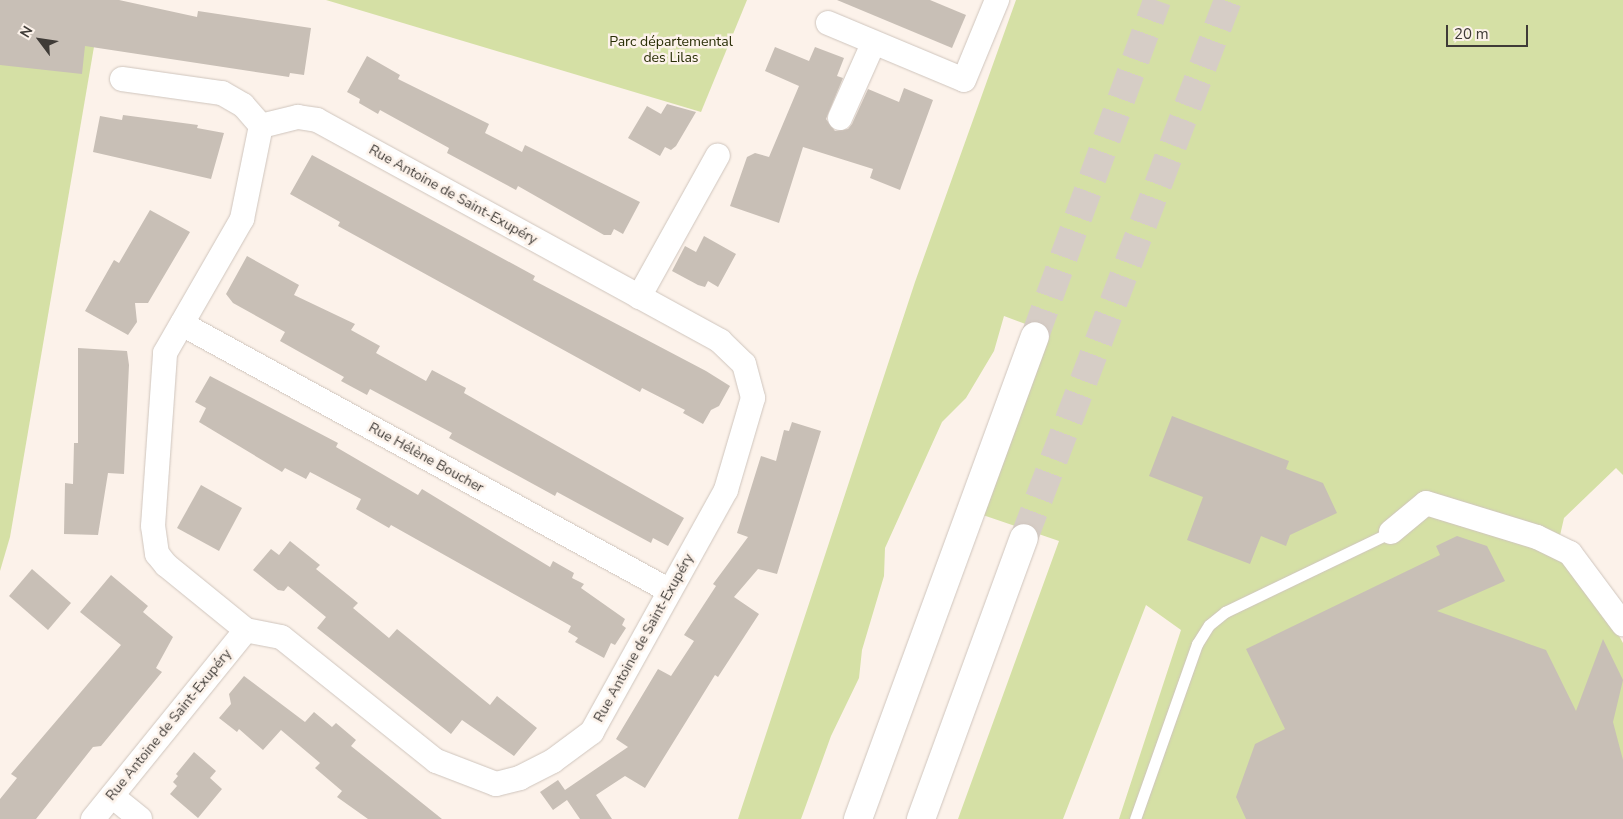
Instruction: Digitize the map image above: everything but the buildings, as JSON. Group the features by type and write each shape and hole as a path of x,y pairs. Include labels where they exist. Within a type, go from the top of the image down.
{"highway":[{"path":"858,819 1035,336"},
{"path":"921,819 1024,538"}],"street":[{"path":"828,22 961,88 997,0"},
{"path":"840,118 873,44"},
{"path":"122,79 222,93 243,105 261,126"},
{"name":"Rue Antoine de Saint-Exupéry","path":"298,118 317,120 638,297 720,341 744,364 753,398 726,490 592,732 553,762 496,784 466,776 415,747 281,637 246,630 166,566 157,554 153,526 165,353 242,219 261,126 298,118"},
{"path":"638,297 718,155"},
{"name":"Rue Hélène Boucher","path":"182,324 670,591"},
{"path":"1391,532 1426,503 1537,537 1570,553 1623,624"},
{"name":"Rue Antoine de Saint-Exupéry","path":"93,819 246,630"},
{"path":"112,796 140,819"}],"lane":[{"path":"1135,819 1197,644 1209,625 1225,612 1391,532"}],"green space":[{"path":"0,0 102,0 10,537 0,571"},
{"name":"Parc départemental des Lilas","path":"326,0 747,0 701,112"},
{"path":"1016,0 1623,0 1623,475 1616,468 1564,518 1556,553 1604,609 1623,643 1623,819 1119,819 1181,630 1146,605 1063,819 958,819 1059,541 977,513 1050,333 1004,316 994,351 966,398 942,422 885,548 884,576 862,650 859,678 831,736 801,819 738,819 915,282"}],"tunnel":[{"path":"1035,336 1157,0"},
{"path":"1024,538 1228,0"}]}
